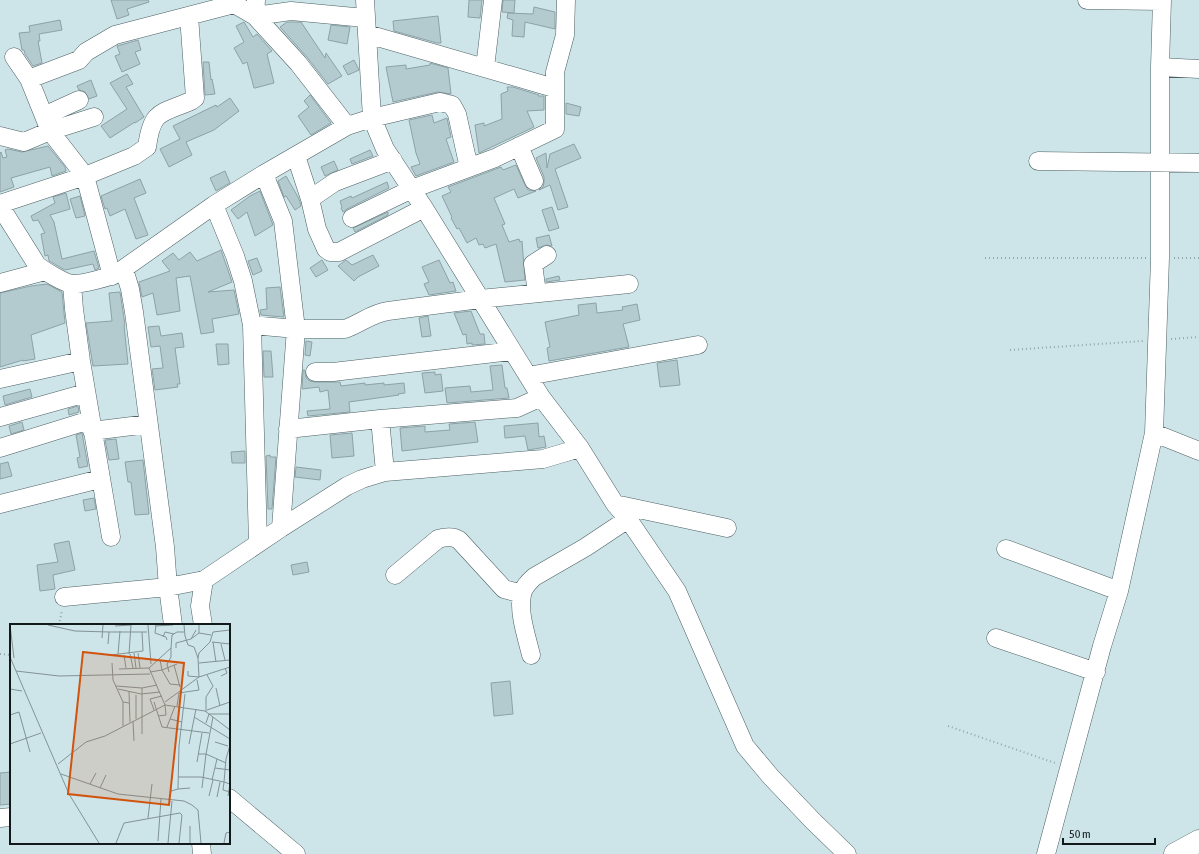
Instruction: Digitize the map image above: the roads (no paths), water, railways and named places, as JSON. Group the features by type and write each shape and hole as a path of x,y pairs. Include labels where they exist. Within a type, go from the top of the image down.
{"main road":[{"path":"1175,854 1199,840"}],"street":[{"path":"364,0 372,118 385,149 424,208 541,397 580,448 616,504 628,519 677,591 745,746 787,794 847,854"},
{"path":"485,68 493,0"},
{"path":"352,218 412,189 469,168 555,129 555,72 565,35 566,0"},
{"path":"1046,854 1119,591 1154,433 1160,258 1160,67 1162,1 1087,0"},
{"path":"29,79 79,60 86,52 115,35 189,16 232,2 255,8 291,11 366,26 485,68 554,88"},
{"path":"255,8 347,126"},
{"path":"189,16 194,98 191,101 158,115 153,120 149,132 147,147 134,156 85,176 0,205 36,265 45,271 72,284 118,273 214,205 264,174 347,126 372,118 440,102 452,105 457,114 469,168"},
{"path":"14,57 29,79 47,124 85,176 118,273 128,283 134,312 165,547 173,624"},
{"path":"1160,67 1199,68"},
{"path":"0,136 24,142 79,100"},
{"path":"47,124 94,117"},
{"path":"519,146 534,181"},
{"path":"296,156 310,199 317,229 326,249 334,253 339,252 424,208"},
{"path":"310,199 335,182 393,160"},
{"path":"1038,161 1199,163"},
{"path":"264,174 283,221 296,329 281,528"},
{"path":"214,205 243,281 252,325 258,543"},
{"path":"537,293 533,264 547,255"},
{"path":"0,283 45,271"},
{"path":"72,284 74,309 91,426 111,537"},
{"path":"252,325 296,329 345,329 379,312 480,298 629,284"},
{"path":"528,376 698,345"},
{"path":"315,372 333,372 512,351"},
{"path":"0,379 81,360"},
{"path":"0,417 86,393"},
{"path":"288,429 380,419 517,408 541,397"},
{"path":"380,419 383,464 385,472"},
{"path":"0,448 91,426 148,424"},
{"path":"1154,433 1199,451"},
{"path":"64,597 168,587 204,580 281,528 355,482 375,474 543,459 580,448"},
{"path":"0,504 100,479"},
{"path":"616,504 727,528"},
{"path":"531,655 520,605 522,594 527,584 534,577 586,547 628,519"},
{"path":"395,575 438,539 451,537 459,540 507,591 522,594"},
{"path":"1006,549 1119,591"},
{"path":"203,624 200,606 204,580"},
{"path":"996,638 1096,672"},
{"path":"230,799 296,854"},
{"path":"0,818 10,817"},
{"path":"201,844 202,854"}]}
